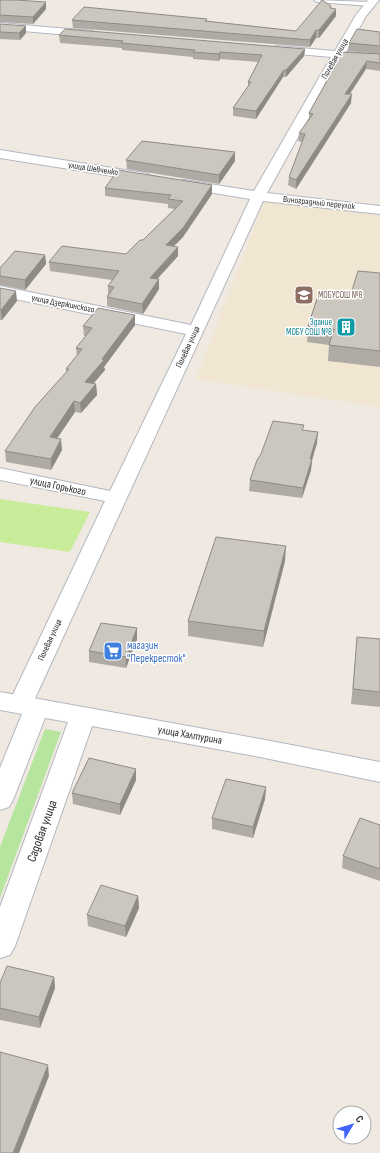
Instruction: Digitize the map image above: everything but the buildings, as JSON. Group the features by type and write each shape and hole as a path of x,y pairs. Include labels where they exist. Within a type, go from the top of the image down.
{"street":[{"name":"Полевая улица","path":"19,704 196,331 258,196 337,54 361,15 372,2"},
{"path":"0,26 102,34"},
{"path":"267,48 380,58"},
{"name":"улица Шевченко","path":"0,154 156,179"},
{"path":"172,182 258,196"},
{"name":"Виноградный переулок","path":"258,196 380,210"},
{"name":"улица Дзержинского","path":"0,291 196,331"},
{"name":"улица Горького","path":"0,474 116,498"},
{"path":"0,800 19,704"},
{"name":"улица Халтурина","path":"19,704 380,772"},
{"name":"Садовая улица","path":"0,946 83,716"}],"lane":[{"path":"317,0 372,2"}],"shaded area":[{"name":"МОБУСОШ №8","path":"266,197 380,210 380,407 196,379"}],"green space":[{"path":"0,499 90,512 70,552 0,542"},
{"path":"45,729 61,732 0,898 0,847"}],"place":[{"name":"МОБУСОШ №8","path":"304,295"},
{"name":"Здание МОБУ СОШ №8","path":"346,327"},
{"name":"магазин \"Перекресток\"","path":"113,651"}]}
